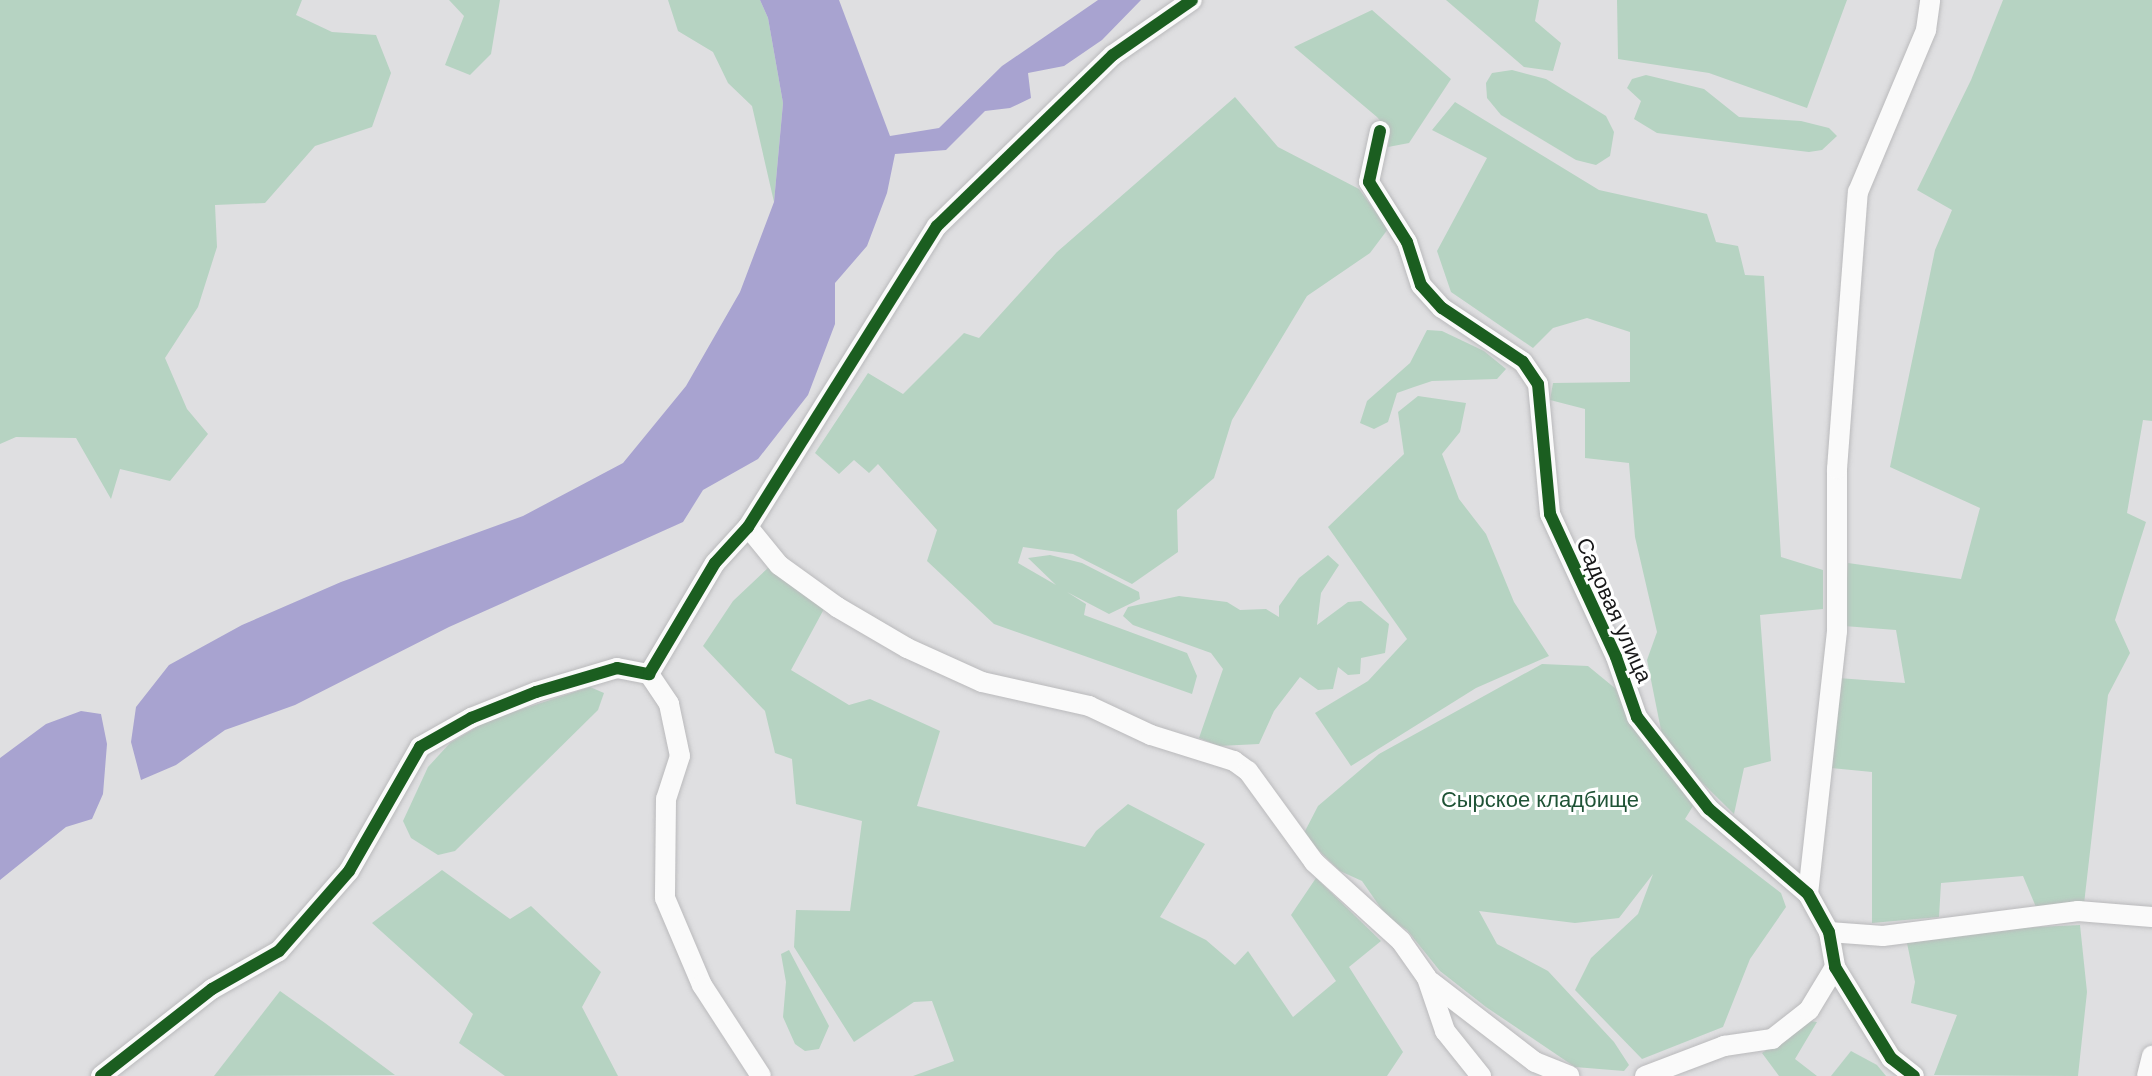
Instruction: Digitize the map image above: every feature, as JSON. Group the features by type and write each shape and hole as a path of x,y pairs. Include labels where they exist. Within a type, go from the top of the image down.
{"street":[{"path":"649,674 715,563 748,527 937,226 1113,55 1192,0"},
{"path":"1808,894 1837,631 1837,469 1858,192 1926,30 1930,0"},
{"name":"Садовая улица","path":"1380,131 1369,182 1407,242 1421,285 1442,308 1523,362 1538,384 1550,514 1616,657 1637,717 1709,809 1808,894 1829,932 1835,967 1891,1058 1914,1076"},
{"path":"748,527 779,565 837,607 907,648 982,682 1089,706 1151,735 1234,761 1248,771 1314,862 1401,941 1427,978 1445,1031 1481,1076"},
{"path":"101,1076 212,989 279,951 349,871 420,747 471,718 536,692 617,668 649,674 669,704 680,756 666,799 665,898 702,985 761,1076"},
{"path":"1829,932 1883,936 2078,911 2152,917"},
{"path":"1645,1076 1724,1046 1772,1039 1809,1010 1835,967"},
{"path":"1427,978 1535,1062 1569,1076"},
{"path":"2147,1076 2152,1056"}],"green space":[{"path":"0,0 302,0 296,15 332,32 376,35 391,73 372,127 315,146 265,203 215,205 217,247 198,307 165,358 187,409 208,434 170,481 120,469 111,499 76,438 16,437 0,444"},
{"path":"449,0 500,0 491,54 470,75 445,65 464,16"},
{"path":"668,0 760,0 768,18 783,103 774,202 752,106 728,83 713,52 678,31"},
{"path":"1446,0 1539,0 1535,21 1561,43 1553,71 1524,67"},
{"path":"1617,0 1847,0 1807,108 1709,73 1618,59"},
{"path":"2003,0 2152,0 2152,421 2143,420 2127,513 2146,522 2115,620 2130,653 2108,695 2084,904 2036,907 2023,876 1941,883 1939,917 1872,923 1872,772 1831,768 1838,678 1905,683 1896,630 1844,626 1848,563 1961,579 1980,508 1890,467 1935,250 1952,210 1917,190 1971,80"},
{"path":"1372,10 1451,79 1409,143 1388,147 1390,132 1377,117 1294,47"},
{"path":"1512,70 1546,79 1606,116 1614,132 1610,156 1596,165 1576,160 1501,115 1487,98 1486,83 1492,73"},
{"path":"1646,75 1704,89 1739,117 1801,121 1829,128 1837,136 1822,150 1809,152 1657,133 1634,119 1641,101 1627,88 1632,79"},
{"path":"1235,97 1278,147 1359,189 1388,229 1370,253 1307,296 1232,420 1214,478 1177,510 1178,552 1132,584 1073,554 1023,547 1018,563 1056,585 1028,558 1050,555 1082,563 1139,592 1140,599 1109,614 1067,592 1086,604 1084,615 1187,653 1197,676 1192,694 994,624 927,561 937,530 878,464 869,473 854,460 839,474 815,453 868,373 903,394 964,333 979,338 1057,252"},
{"path":"1455,102 1599,190 1707,214 1716,242 1738,246 1745,275 1764,276 1781,557 1823,570 1823,609 1760,615 1771,761 1744,768 1734,814 1664,745 1647,660 1657,632 1635,537 1629,463 1585,458 1585,409 1550,400 1553,383 1630,382 1630,332 1587,318 1553,328 1533,348 1451,292 1437,251 1487,158 1432,130"},
{"path":"1427,330 1442,331 1484,351 1506,369 1497,379 1432,381 1397,393 1388,422 1374,429 1360,423 1367,401 1410,363"},
{"path":"1418,396 1466,403 1460,432 1442,454 1459,499 1486,534 1514,602 1549,656 1476,688 1351,766 1315,713 1368,681 1407,639 1328,527 1404,454 1398,412"},
{"path":"1328,555 1339,565 1321,593 1317,625 1348,602 1361,601 1389,624 1385,653 1361,658 1360,674 1348,675 1338,667 1333,689 1318,690 1300,677 1274,711 1259,744 1219,746 1199,738 1223,669 1211,653 1133,625 1123,616 1128,607 1179,596 1227,602 1240,610 1266,609 1279,617 1279,606 1299,578"},
{"path":"769,567 824,609 791,670 849,705 870,699 940,731 917,806 1085,847 1096,831 1128,804 1205,844 1160,917 1206,940 1235,965 1248,951 1293,1017 1336,981 1291,915 1316,878 1381,941 1349,967 1403,1052 1387,1076 913,1076 954,1061 932,1001 914,1002 854,1042 794,947 796,910 850,911 862,821 796,804 792,759 775,753 765,711 703,646 733,601"},
{"name":"Сырское кладбище","path":"1542,664 1588,666 1616,689 1629,717 1693,806 1685,819 1781,893 1786,907 1750,959 1723,1027 1642,1059 1575,990 1591,958 1638,914 1653,874 1619,918 1575,923 1479,911 1497,944 1548,971 1614,1042 1629,1065 1624,1071 1575,1067 1486,1007 1440,971 1407,930 1387,917 1362,881 1340,871 1303,835 1318,806 1379,754"},
{"path":"590,687 604,693 598,710 455,851 438,855 411,838 403,821 428,767 450,743 489,720"},
{"path":"442,870 510,919 531,906 601,972 582,1007 618,1076 505,1076 459,1043 473,1014 372,923"},
{"path":"2080,925 2087,992 2078,1076 1934,1075 1957,1015 1911,1003 1915,982 1907,943 1975,930"},
{"path":"789,950 829,1026 819,1049 805,1051 795,1044 783,1017 786,982 781,954"},
{"path":"280,991 325,1023 395,1075 214,1076"},
{"path":"1810,1021 1817,1022 1795,1059 1817,1076 1779,1076 1762,1053"},
{"path":"1851,1051 1877,1065 1886,1076 1831,1076"}],"shaded area":[{"path":"760,0 839,0 890,136 939,128 1002,66 1098,0 1141,0 1102,40 1064,66 1028,73 1031,98 1010,108 985,111 946,150 895,154 887,193 867,246 835,283 835,324 808,395 758,459 703,490 683,522 449,627 295,705 225,730 176,765 141,780 131,742 136,707 169,665 242,625 341,582 523,516 623,463 686,386 740,292 774,202 783,103 768,18"},
{"path":"81,711 101,714 107,744 103,794 92,819 66,827 0,880 0,758 46,724"}],"cycle path":[{"path":"101,1076 212,989 279,951 349,871 420,747 471,718 536,692 617,668 649,674 715,563 748,527 937,226 1113,55 1192,0"},
{"path":"1380,131 1369,182 1407,242 1421,285 1442,308 1523,362 1538,384 1550,514 1616,657 1637,717 1709,809 1808,894 1829,932 1835,967 1891,1058 1914,1076"}]}
